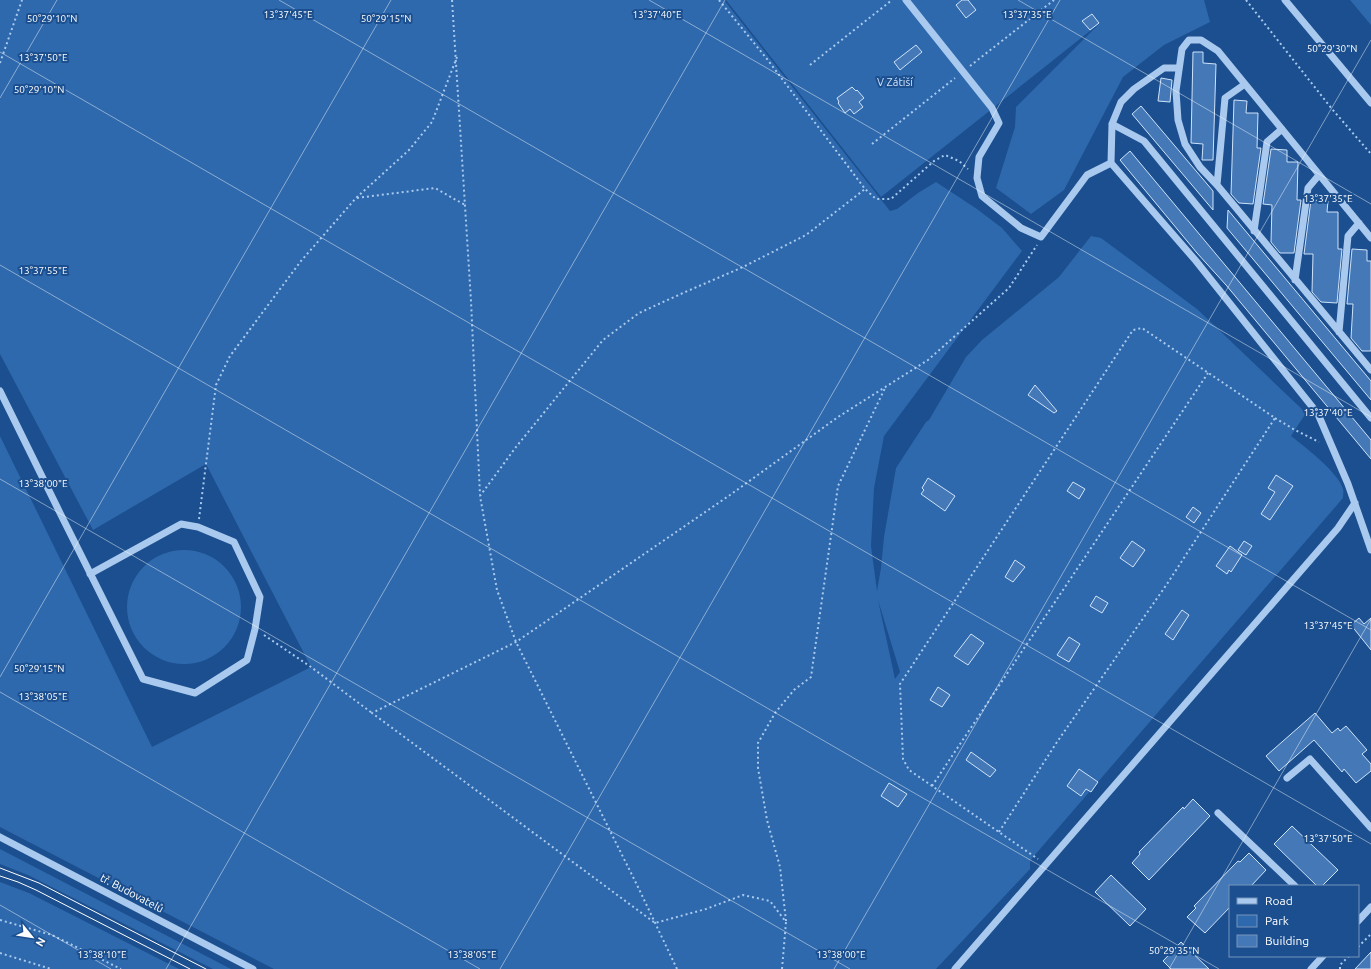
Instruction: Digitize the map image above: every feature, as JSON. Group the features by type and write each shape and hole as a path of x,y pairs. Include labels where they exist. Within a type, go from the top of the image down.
{"street":[{"path":"906,0 992,108 998,122 979,157 976,178 982,196 1021,228 1042,237 1087,175 1111,163"},
{"path":"1286,0 1371,103"},
{"path":"1371,238 1218,51 1201,40 1189,40 1182,49 1176,91 1178,120 1185,144 1200,167 1217,185 1371,370"},
{"path":"1180,68 1164,68 1134,89 1121,102 1112,124 1111,163 1196,261 1314,408 1318,414 1348,484 1371,550"},
{"path":"1217,185 1225,98 1245,84"},
{"path":"1112,124 1144,141 1371,418"},
{"path":"1254,231 1267,142 1282,129"},
{"path":"1295,280 1308,188 1319,175"},
{"path":"1339,332 1348,236 1359,223"},
{"path":"0,391 90,574 143,680 195,693 247,660 255,629 260,597 234,542 198,528 180,524 90,574"},
{"path":"955,969 1338,528 1355,503"},
{"path":"1287,778 1310,759 1371,828"},
{"path":"1218,813 1294,885"},
{"name":"tř. Budovatelů","path":"0,837 253,969"},
{"path":"1359,920 1371,907"},
{"path":"1311,969 1322,957"}],"path":[{"path":"0,63 22,0"},
{"path":"452,0 457,57 480,496 497,590 516,642 656,923 677,969"},
{"path":"719,0 767,59 865,189 876,199 891,199 934,161 945,155 959,160 976,178"},
{"path":"810,65 892,0"},
{"path":"1246,0 1332,109 1371,154"},
{"path":"198,528 216,385 230,356 301,261 356,198 409,150 432,122 457,57"},
{"path":"356,198 435,188 465,205"},
{"path":"480,496 516,446 603,340 639,312 743,267 806,235 865,189"},
{"path":"372,713 516,642 730,494 838,417 928,360 1009,288 1042,237"},
{"path":"1034,856 909,770 903,759 900,684 1133,330 1142,328 1294,430 1333,448"},
{"path":"932,786 1208,373"},
{"path":"782,969 786,922 780,867 767,820 758,768 758,743 775,713 794,690 811,676 838,486 886,386"},
{"path":"1000,832 1057,742 1166,584 1275,418"},
{"path":"255,629 311,667 656,923"},
{"path":"656,923 706,909 743,895 770,900 786,922"},
{"path":"0,920 52,935 121,969"},
{"path":"1359,946 1371,934"},
{"path":"0,953 51,969"},
{"path":"1340,969 1340,965 1348,957"}],"green space":[{"path":"0,0 724,0 890,211 897,209 918,193 936,182 977,209 1002,228 1022,251 884,436 874,488 871,546 877,591 884,537 896,468 926,422 929,420 966,357 982,340 1059,277 1091,236 1101,238 1197,309 1306,413 1291,436 1320,460 1335,475 1343,489 1343,498 1034,856 1030,861 1030,869 936,969 274,969 0,827 0,436 152,747 311,667 206,464 93,530 0,354","holes":["878,600 900,672 895,679"]},
{"name":"V Zátiší","path":"726,0 1204,0 1210,22 1164,45 1123,77 1064,190 1031,214 996,188 1015,127 1016,107 1100,23 881,197"},
{"path":"1350,0 1371,0 1371,25"},
{"path":"184,550 195,551 206,555 216,560 224,567 231,575 236,585 240,596 240,618 236,629 231,639 224,647 216,654 206,659 195,663 184,664 173,663 162,659 152,654 144,647 137,639 132,629 128,618 127,607 128,596 132,585 137,575 144,567 152,560 162,555 173,551"},
{"path":"0,849 231,969 213,969 28,875 0,864"},
{"path":"0,882 29,893 179,969 0,969"}],"building":[{"path":"962,0 968,0 976,10 966,18 956,5"},
{"path":"1092,14 1099,23 1090,30 1082,21"},
{"path":"916,45 922,52 900,70 894,62"},
{"path":"1193,52 1203,52 1203,63 1216,64 1213,160 1202,160 1203,144 1191,143"},
{"path":"1161,78 1172,80 1170,102 1158,101"},
{"path":"852,87 864,98 859,102 863,107 854,114 850,109 845,113 838,103 837,98"},
{"path":"1234,100 1247,101 1246,113 1258,113 1257,148 1261,148 1253,204 1239,203 1231,194"},
{"path":"1141,106 1213,191 1213,210 1132,114"},
{"path":"1271,149 1287,150 1287,162 1298,162 1297,200 1301,200 1294,253 1280,253 1271,242 1272,205 1263,204"},
{"path":"1130,151 1371,440 1371,459 1120,160"},
{"path":"1311,200 1328,201 1327,212 1338,212 1338,249 1342,249 1337,303 1321,302 1312,292 1313,254 1304,254"},
{"path":"1228,210 1371,381 1371,400 1227,228"},
{"path":"1352,249 1367,250 1367,261 1371,261 1371,351 1362,351 1351,338 1353,304 1347,304"},
{"path":"1035,385 1057,411 1054,413 1028,395"},
{"path":"1276,475 1293,486 1270,520 1261,514 1275,492 1268,488"},
{"path":"928,478 955,496 945,511 921,494 924,490 922,488"},
{"path":"1073,482 1085,489 1079,499 1067,491"},
{"path":"1193,507 1201,513 1194,523 1186,517"},
{"path":"1132,541 1145,550 1133,567 1120,558"},
{"path":"1244,541 1252,546 1246,555 1238,550"},
{"path":"1230,546 1242,555 1231,572 1229,570 1227,574 1216,566"},
{"path":"1015,560 1025,567 1013,582 1005,577"},
{"path":"1096,596 1108,603 1102,613 1090,606"},
{"path":"1182,610 1189,615 1173,640 1165,634"},
{"path":"1359,618 1364,624 1371,618 1371,650 1351,625"},
{"path":"971,634 984,643 968,665 954,656"},
{"path":"1069,637 1080,644 1069,662 1057,655"},
{"path":"938,687 950,695 942,707 930,700"},
{"path":"1315,713 1332,733 1338,728 1340,731 1346,726 1367,750 1362,754 1371,764 1371,771 1356,783 1344,769 1342,772 1314,740 1279,771 1266,756"},
{"path":"971,752 996,770 990,777 966,760"},
{"path":"1079,769 1098,782 1091,792 1086,789 1081,796 1067,786"},
{"path":"889,783 907,794 898,807 881,796"},
{"path":"1193,799 1210,816 1149,880 1132,863 1140,854 1139,852 1183,807 1184,809"},
{"path":"1292,826 1338,870 1323,885 1316,885 1274,844"},
{"path":"1249,853 1266,870 1252,885 1229,885 1229,908 1205,933 1187,917 1196,908 1194,906 1238,861 1240,862"},
{"path":"1111,875 1146,909 1130,926 1095,892"},
{"path":"1181,942 1209,969 1171,969 1163,961"},
{"path":"1371,952 1371,969 1355,969"}],"tram line":[{"path":"0,868 39,883 206,969"},
{"path":"0,876 36,890 190,969"}]}
